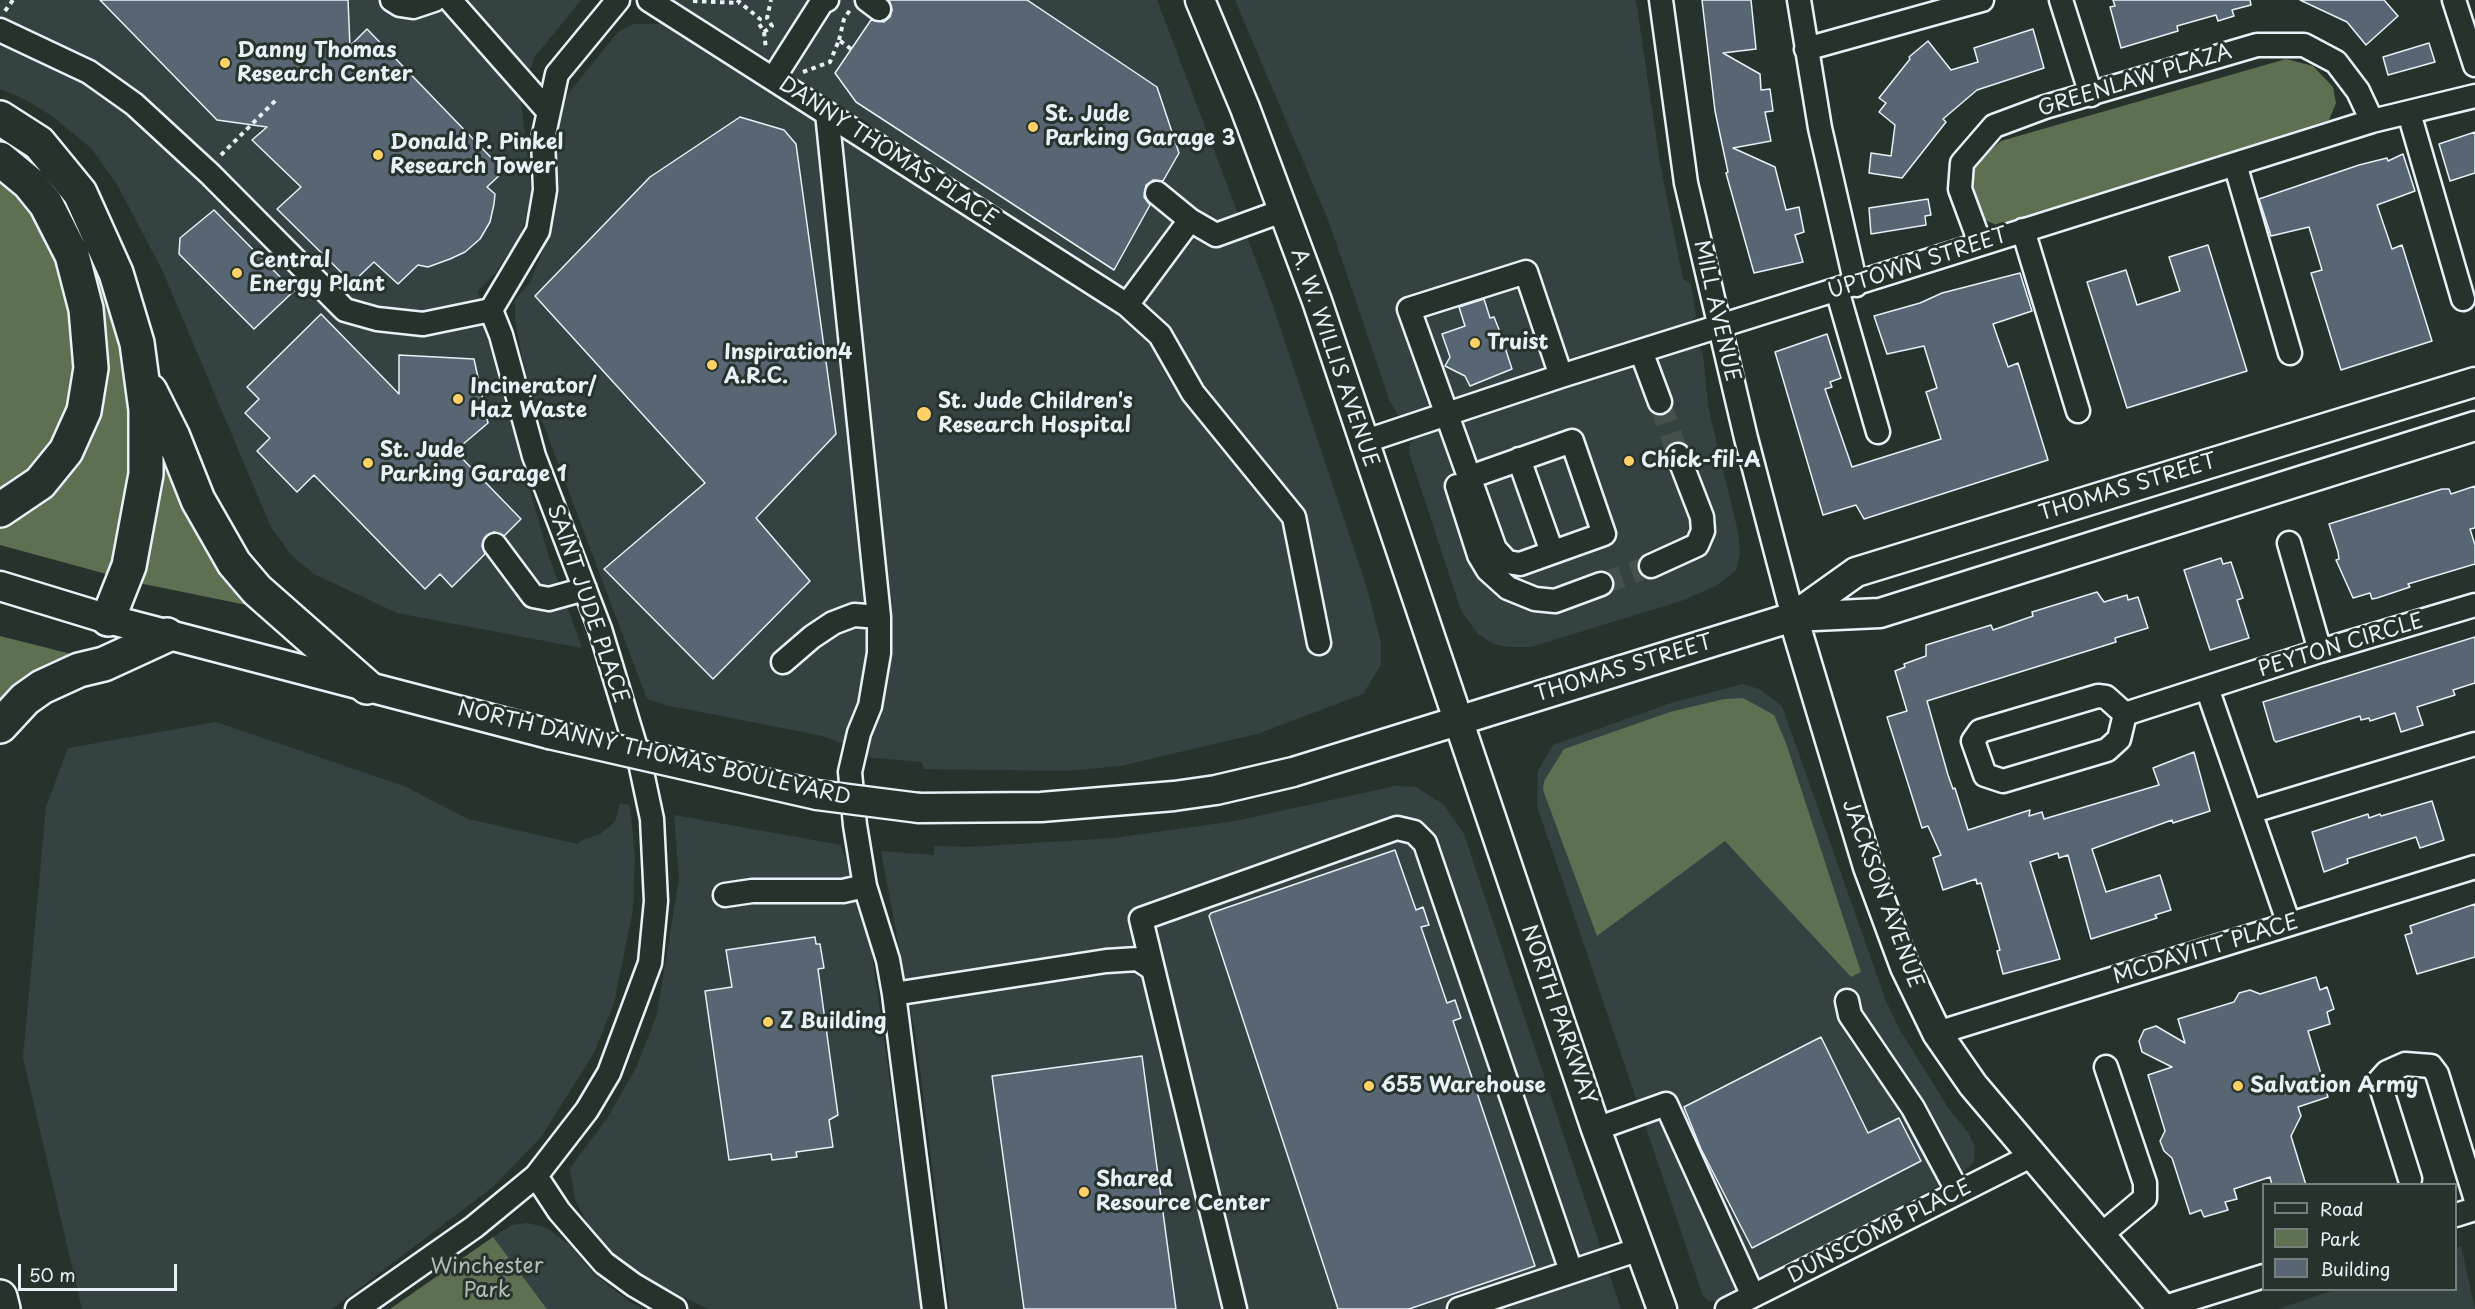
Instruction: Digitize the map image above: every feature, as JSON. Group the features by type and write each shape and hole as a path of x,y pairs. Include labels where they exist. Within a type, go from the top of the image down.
{"highway":[{"path":"0,118 39,143 80,193 116,273 137,343 144,379 147,442 142,505 129,566 108,620"},
{"path":"0,159 29,183 46,204 68,246 81,281 87,309 91,368 84,411 66,452 40,483 0,510"},
{"path":"144,379 173,437 198,500 234,563 257,590 367,687"},
{"path":"0,726 25,699 42,687 79,670 104,664 168,635"},
{"path":"0,1297 3,1309"}],"main road":[{"name":"A. W. WILLIS AVENUE","path":"1200,0 1245,108 1317,301 1456,720"},
{"name":"THOMAS STREET","path":"1792,617 1856,572 2475,382"},
{"name":"THOMAS STREET","path":"1456,720 1792,617 1880,613 2475,426"},
{"name":"NORTH DANNY THOMAS BOULEVARD","path":"0,586 108,620 549,734 817,795 919,808 1041,807 1216,790 1293,772 1456,720"},
{"name":"JACKSON AVENUE","path":"1792,617 1869,867 1905,967 1937,1033 1973,1085 2163,1309"},
{"name":"NORTH PARKWAY","path":"1456,720 1499,837 1596,1130 1662,1309"}],"street":[{"path":"392,0 400,5 413,7 434,0"},
{"path":"450,0 547,110"},
{"path":"0,30 89,72 134,104 210,174 345,310 377,319 423,324 491,310 538,231 545,190 542,145 547,110 557,74 618,0"},
{"name":"DANNY THOMAS PLACE","path":"649,0 1127,305 1160,335 1192,393 1294,517 1319,643"},
{"path":"773,79 822,2 827,0"},
{"name":"MILL AVENUE","path":"1661,0 1686,183 1792,617"},
{"path":"1799,0 1836,207 1847,287 1878,432"},
{"path":"1806,49 1982,0"},
{"path":"2061,0 2091,95"},
{"path":"2454,0 2475,64"},
{"name":"GREENLAW PLAZA","path":"1980,243 1960,189 1962,163 1973,147 1994,126 2091,95 2257,45 2304,45 2336,62 2358,91 2372,121"},
{"name":"UPTOWN STREET","path":"1363,442 1561,376 2372,121 2475,96"},
{"path":"2409,112 2463,298"},
{"path":"827,113 879,617 879,653 870,706 859,733 850,772 855,825 865,886 888,960 894,994 934,1309"},
{"path":"2235,164 2290,353"},
{"path":"1157,193 1190,220 1216,235 1282,211"},
{"path":"1127,305 1190,220"},
{"path":"2023,230 2078,411"},
{"path":"1470,477 1572,441 1604,534 1520,564 1507,562 1495,549 1409,309 1526,272 1561,376"},
{"name":"SAINT JUDE PLACE","path":"357,1309 474,1227 536,1176 587,1110 609,1072 650,963 656,901 652,819 639,758 585,589 534,456 501,335 491,310"},
{"path":"1641,351 1660,402"},
{"path":"1458,445 1456,483 1479,555 1488,570 1508,588 1535,599 1555,601 1601,584"},
{"path":"1651,566 1697,545 1703,531 1702,517 1678,455"},
{"path":"1519,459 1552,552"},
{"path":"2289,543 2320,651"},
{"path":"495,545 532,596 549,599 585,589"},
{"name":"PEYTON CIRCLE","path":"2125,714 2320,651 2475,605"},
{"path":"783,662 812,637 833,623 855,615 879,617"},
{"path":"2207,688 2289,924"},
{"path":"2098,696 2106,697 2125,714 2119,739 2106,750 2003,781 1985,775 1973,741 1980,731 2098,696"},
{"path":"2250,812 2475,744"},
{"path":"1235,1309 1142,920 1397,828 1414,832 1425,843 1571,1272"},
{"name":"MCDAVITT PLACE","path":"1937,1033 2475,867"},
{"path":"725,896 752,891 843,891 865,886"},
{"path":"894,994 1106,961 1138,959 1153,969"},
{"path":"1846,1001 1850,1016 1913,1108 1958,1192"},
{"path":"2410,1179 2379,1081 2387,1072 2405,1064 2431,1066 2437,1074 2475,1197"},
{"path":"2101,1235 2145,1198 2145,1183 2106,1067"},
{"path":"1596,1130 1666,1104 1753,1296"},
{"name":"DUNSCOMB PLACE","path":"1726,1309 2033,1155"},
{"path":"536,1176 559,1211 604,1263 634,1286 675,1309"},
{"path":"2457,1215 2475,1209"},
{"path":"1459,1309 1640,1249"},
{"path":"2163,1309 2262,1277"}],"path":[{"path":"764,32 772,26 767,18 771,0"},
{"path":"689,2 739,1 760,19 767,18"},
{"path":"799,73 830,62 844,19 865,6"},
{"path":"760,19 759,27 764,32 767,52"},
{"path":"839,40 851,49"},
{"path":"221,155 276,100"}],"shaded area":[{"path":"0,0 581,0 534,58 521,100 532,199 520,236 496,272 478,291 492,355 548,554 582,648 397,613 314,574 291,555 271,527 163,272 118,186 92,149 52,116 24,99 0,89"},
{"name":"St. Jude Children's Research Hospital","path":"673,0 1157,0 1272,303 1367,588 1381,643 1381,665 1363,694 1257,734 1120,766 1065,771 924,769 922,762 865,757 865,752 823,736 665,705 647,699 527,381 515,320 515,300 530,282 548,238 558,182 553,135 563,100 618,32 634,24 658,24"},
{"path":"1235,0 1636,0 1660,163 1683,279 1691,284 1696,316 1686,325 1407,419 1397,414 1389,399 1329,222"},
{"path":"1686,347 1700,347 1703,354 1708,406 1738,532 1740,553 1736,570 1716,586 1681,601 1531,647 1507,647 1492,643 1477,633 1461,610 1409,453 1410,443 1418,435"},
{"path":"1743,684 1759,689 1782,706 1886,1001 1900,1030 1949,1109 1968,1132 1975,1147 1974,1162 1964,1172 1723,1301 1709,1301 1703,1296 1537,806 1538,771 1553,745 1674,702"},
{"path":"216,722 404,786 468,819 578,844 580,841 600,834 615,822 620,803 630,805 635,858 633,910 614,1003 594,1053 541,1137 494,1186 332,1309 82,1309 23,1058 46,807 68,748"},
{"path":"1395,786 1416,787 1444,805 1464,834 1621,1309 950,1309 916,1039 881,851 934,855 934,846 969,847 1114,838 1235,821"},
{"path":"674,815 841,845 870,940 922,1309 708,1309 647,1279 614,1256 587,1223 575,1199 570,1168 606,1120 636,1068 657,1014 679,878"},
{"path":"528,1223 547,1228 570,1245 593,1273 630,1302 644,1309 547,1309 493,1237 512,1225"},
{"path":"2461,1246 2475,1309 2278,1309 2331,1291 2457,1291 2457,1248"}],"green space":[{"path":"2286,59 2313,66 2333,87 2336,103 2329,120 1999,226 1977,217 1969,180 1979,160 2001,141"},
{"path":"0,132 24,147 81,216 127,348 135,428 131,500 110,575 0,545 0,520 68,465 91,294 0,150"},
{"path":"0,178 32,209 53,250 67,288 75,332 75,378 68,416 40,463 0,492"},
{"path":"160,437 266,609 134,582 152,535"},
{"path":"0,636 79,656 0,707"},
{"path":"1743,698 1774,715 1786,743 1861,972 1851,977 1725,841 1597,936 1543,790 1544,781 1564,749 1670,712 1724,699"},
{"name":"Winchester Park","path":"493,1237 547,1309 390,1309"}],"building":[{"name":"Donald P. Pinkel Research Tower","path":"100,0 348,0 350,46 367,29 504,171 487,187 495,194 494,204 490,222 480,239 465,252 450,259 428,267 418,265 398,284 374,262 352,283 277,209 301,187 252,140 267,127 217,120"},
{"name":"St. Jude Parking Garage 3","path":"889,0 1027,0 1157,87 1179,153 1163,181 1153,180 1146,185 1144,197 1150,205 1114,270 856,102 835,73 871,20 884,22 890,17 892,10"},
{"path":"1702,0 1751,0 1756,49 1723,53 1760,74 1761,90 1770,89 1773,111 1765,112 1771,141 1733,148 1775,167 1786,210 1799,207 1804,232 1795,235 1803,262 1754,273 1726,173 1728,172 1715,111"},
{"path":"2113,0 2250,0 2251,5 2232,10 2234,16 2218,21 2216,15 2177,26 2178,31 2121,48 2110,7 2115,6"},
{"path":"2300,0 2384,0 2398,16 2366,45 2347,22"},
{"path":"2033,29 2044,68 1977,90 1943,119 1946,122 1902,178 1869,173 1871,153 1891,156 1895,125 1879,112 1886,103 1879,98 1910,59 1909,57 1928,41 1951,70 1978,62 1974,48"},
{"path":"2429,43 2435,62 2388,75 2383,57"},
{"name":"Inspiration4 A.R.C.","path":"740,117 784,130 796,144 836,434 756,518 810,581 713,679 604,569 705,483 535,296 650,177"},
{"path":"2475,132 2475,173 2450,181 2439,144"},
{"path":"2403,154 2415,191 2377,205 2392,249 2402,245 2432,341 2341,370 2311,273 2322,270 2309,227 2271,236 2259,199 2359,165 2387,158 2388,161"},
{"path":"1928,199 1931,215 1925,216 1926,225 1871,234 1869,208"},
{"name":"Central Energy Plant","path":"214,210 294,291 254,329 179,254 180,238"},
{"path":"2208,245 2247,371 2127,408 2087,282 2126,270 2137,305 2180,291 2169,257"},
{"path":"2020,273 2032,311 1993,324 2008,367 2018,363 2048,460 1864,519 1856,505 1823,515 1775,352 1827,334 1841,378 1830,382 1832,387 1825,389 1852,467 1941,439 1926,392 1937,388 1924,346 1887,354 1874,316 1920,303 1942,293"},
{"name":"Truist","path":"1484,299 1490,318 1494,317 1500,332 1512,369 1470,386 1465,376 1445,366 1450,357 1442,334 1465,326 1459,307"},
{"name":"St. Jude Parking Garage 1","path":"321,314 399,394 399,355 474,359 488,423 455,451 521,519 504,536 494,532 487,535 482,546 485,554 452,587 440,574 425,589 314,475 297,492 257,451 270,438 245,413 259,399 247,387"},
{"path":"2475,486 2475,528 2470,529 2475,545 2475,564 2408,584 2410,587 2377,598 2372,599 2370,593 2353,598 2336,560 2339,559 2338,552 2329,524 2442,489 2449,489 2451,494"},
{"path":"2221,558 2223,564 2231,562 2243,598 2237,600 2249,638 2210,650 2184,570"},
{"path":"2097,592 2104,602 2127,595 2128,600 2138,597 2148,628 2115,638 2116,642 1927,701 1948,775 1953,789 1955,788 1968,830 2030,810 2029,816 2042,812 2044,819 2159,785 2153,768 2194,752 2210,811 2173,823 2172,820 2092,849 2106,892 2160,875 2171,910 2155,915 2157,918 2091,939 2068,855 2059,858 2058,853 2030,862 2060,959 2003,974 1997,951 2000,950 1981,883 1977,884 1976,879 1943,890 1933,858 1941,855 1928,826 1922,828 1887,717 1907,711 1895,671 1905,667 1904,664 1926,656 1926,645 1991,625 1993,630 2033,616 2032,612"},
{"path":"2475,637 2475,683 2453,690 2455,695 2417,707 2423,725 2401,732 2395,713 2370,721 2369,718 2361,720 2360,716 2276,742 2274,740 2263,702"},
{"path":"2432,801 2444,840 2420,848 2416,837 2347,859 2348,863 2324,872 2312,832 2368,814 2369,818 2380,814 2381,816"},
{"name":"655 Warehouse","path":"1395,850 1416,910 1423,907 1429,925 1421,927 1447,1003 1455,1000 1461,1018 1453,1021 1535,1266 1409,1309 1338,1309 1209,916 1211,913"},
{"path":"2475,904 2475,957 2417,974 2405,935 2412,933 2410,926"},
{"name":"Z Building","path":"815,937 816,944 820,944 824,968 818,969 838,1115 829,1120 833,1147 796,1152 797,1157 772,1160 771,1154 729,1160 705,991 732,987 726,950"},
{"name":"Salvation Army","path":"2316,977 2320,990 2327,987 2334,1009 2327,1012 2330,1024 2308,1031 2328,1097 2298,1107 2301,1116 2291,1136 2305,1183 2272,1183 2270,1177 2234,1189 2237,1199 2225,1202 2228,1210 2204,1217 2201,1210 2190,1214 2172,1158 2164,1151 2160,1141 2165,1131 2148,1075 2172,1067 2142,1052 2139,1041 2144,1030 2156,1026 2185,1043 2178,1019 2234,1002 2239,993 2250,990 2260,994"},
{"path":"1821,1037 1868,1133 1899,1118 1921,1161 1752,1248 1701,1149 1684,1107"},
{"name":"Shared Resource Center","path":"1142,1056 1176,1309 1024,1309 992,1076"}],"tunnel":[{"path":"1660,402 1678,455"},
{"path":"1601,584 1651,566"}],"place":[{"name":"Danny Thomas Research Center","path":"225,63"},
{"name":"St. Jude Parking Garage 3","path":"1033,127"},
{"name":"Donald P. Pinkel Research Tower","path":"378,155"},
{"name":"Central Energy Plant","path":"237,273"},
{"name":"Truist","path":"1475,343"},
{"name":"Inspiration4 A.R.C.","path":"712,365"},
{"name":"Incinerator/ Haz Waste","path":"458,399"},
{"name":"St. Jude Children's Research Hospital","path":"924,414"},
{"name":"Chick-fil-A","path":"1629,461"},
{"name":"St. Jude Parking Garage 1","path":"368,463"},
{"name":"Z Building","path":"768,1022"},
{"name":"655 Warehouse","path":"1369,1086"},
{"name":"Salvation Army","path":"2238,1086"},
{"name":"Shared Resource Center","path":"1084,1192"}]}
